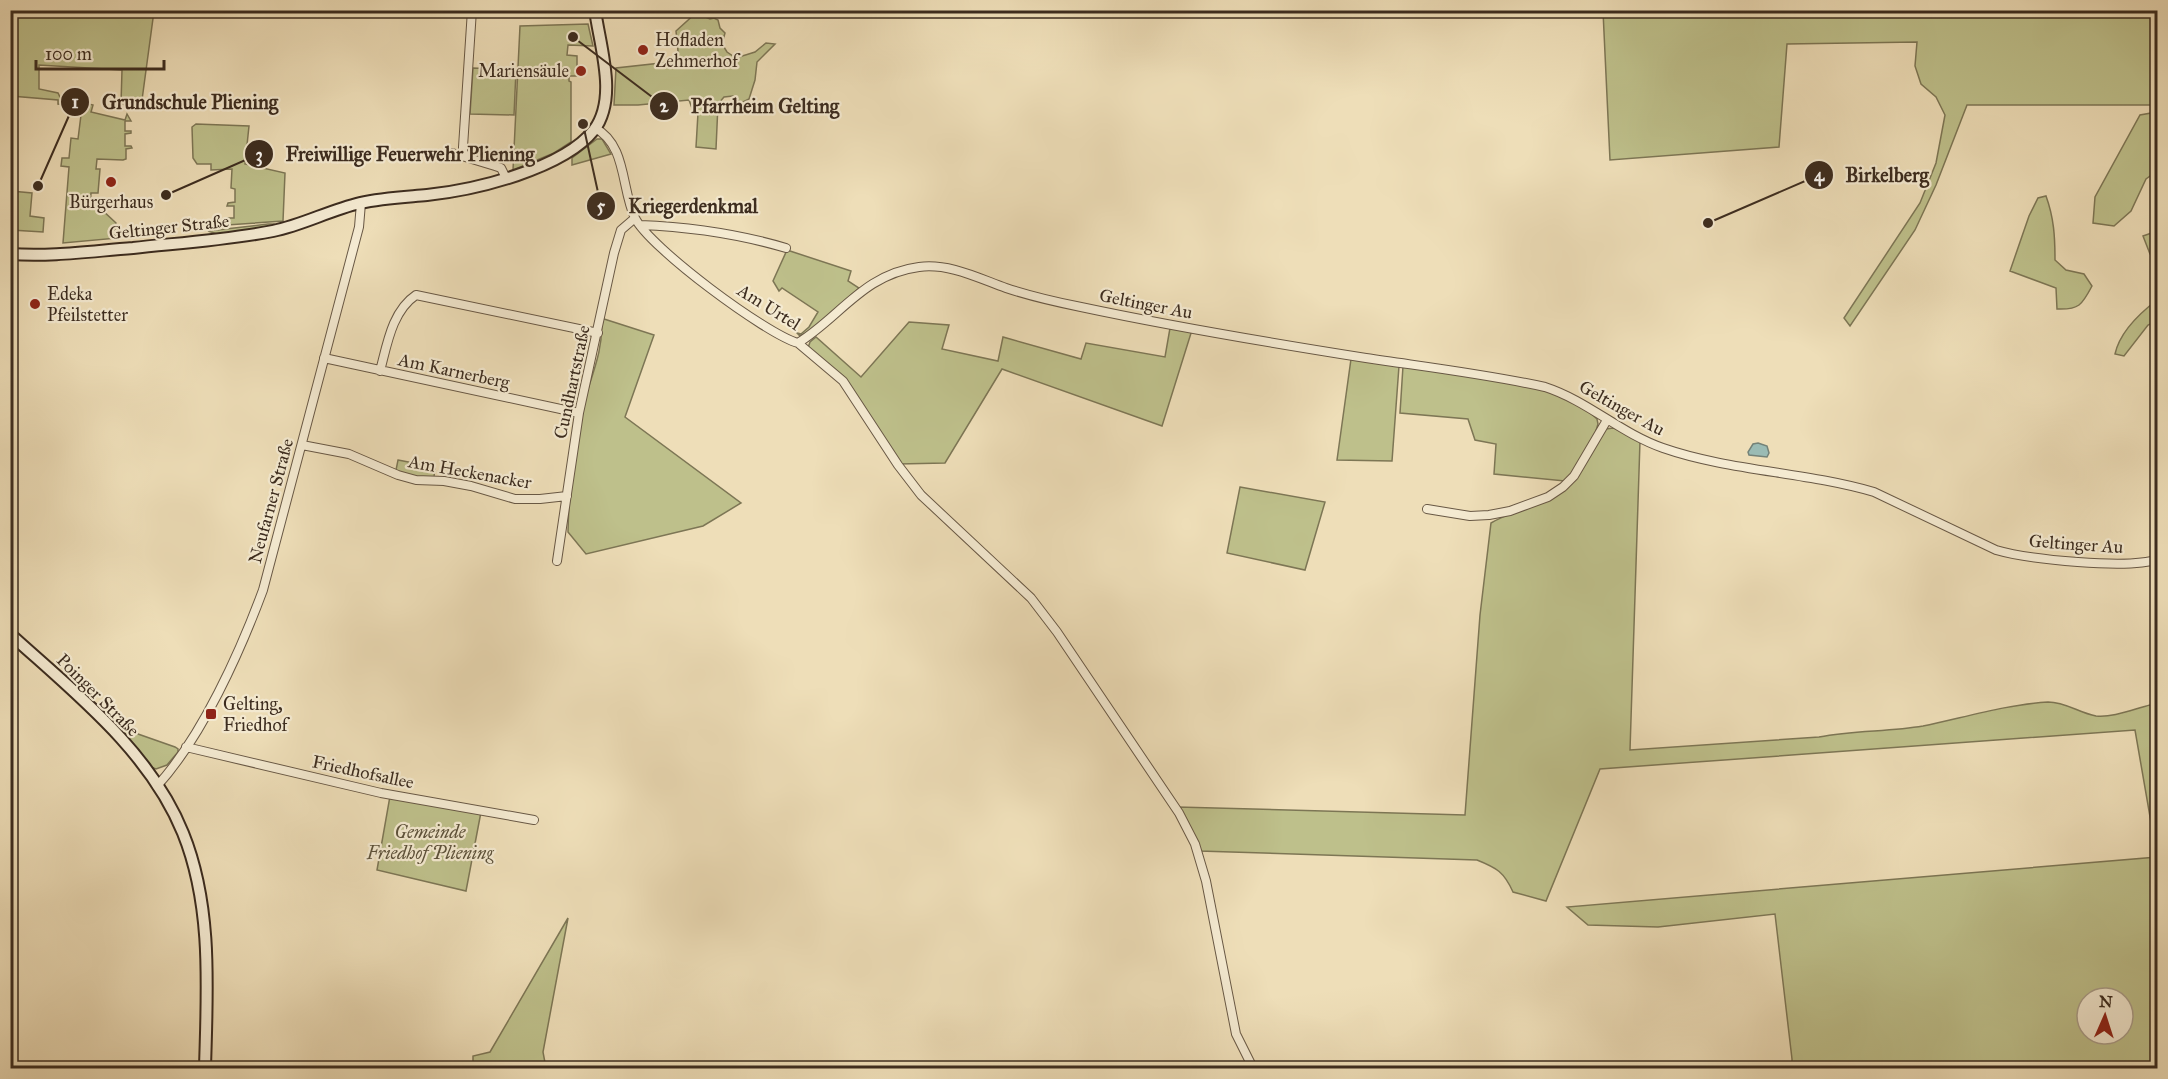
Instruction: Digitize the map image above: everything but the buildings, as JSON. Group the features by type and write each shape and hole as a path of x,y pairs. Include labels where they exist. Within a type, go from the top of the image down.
{"main road":[{"path":"595,10 606,87 602,114 595,128"},
{"name":"Geltinger Straße","path":"10,254 80,253 230,237 280,229 361,203 458,190 506,178 562,156 581,143 595,128"},
{"name":"Poinger Straße","path":"10,634 109,725 144,766 183,832 201,899 207,975 205,1068"}],"street":[{"path":"467,157 463,152 463,147 472,10"},
{"name":"Am Urtel","path":"595,128 609,138 615,149 638,221 666,252 699,280 782,336 798,343 865,288 895,273 917,267 949,269 1061,303"},
{"path":"452,153 501,168 506,178"},
{"name":"Neufarner Straße","path":"157,786 186,747 230,668 251,623 276,548 358,227 361,203"},
{"path":"638,221 755,239 786,248"},
{"name":"Cundhartstraße","path":"557,561 579,412 614,253 621,230 638,221"},
{"path":"380,371 392,329 401,310 408,300 416,296 598,333"},
{"name":"Geltinger Au","path":"1061,303 1314,350 1529,384 1563,393 1654,445 1682,453 1854,486 1874,492 1996,550 2016,556 2120,563 2148,563 2157,559"},
{"path":"798,343 843,381 898,465 921,495 1031,598 1057,632 1179,813 1195,844 1206,881 1236,1034 1253,1068"},
{"name":"Am Karnerberg","path":"324,358 579,412"},
{"path":"1427,510 1470,516 1489,515 1510,511 1548,497 1574,476 1607,420"},
{"name":"Am Heckenacker","path":"302,445 349,454 398,475 416,480 444,481 471,486 514,499 567,496"},
{"name":"Friedhofsallee","path":"186,747 381,793 534,820"}],"green space":[{"path":"10,11 154,11 142,100 144,109 121,104 122,70 39,65 39,89 93,105 91,112 125,120 127,114 131,121 125,121 125,131 131,131 131,133 125,134 125,146 132,148 126,149 126,159 97,159 96,169 100,169 98,193 91,193 90,208 101,209 116,223 114,234 118,238 63,243 69,167 61,166 62,158 69,158 71,138 78,139 82,107 58,104 58,100 11,96"},
{"path":"1603,11 2157,11 2157,105 1967,105 1936,185 1915,230 1850,326 1844,318 1920,203 1936,163 1945,115 1936,97 1921,84 1915,66 1917,42 1787,44 1779,147 1610,160"},
{"path":"696,13 718,20 720,28 725,33 722,44 727,52 736,58 755,52 766,43 775,44 757,62 755,80 749,99 741,103 733,96 724,97 718,104 716,149 696,147 698,113 693,111 689,100 614,105 616,68 679,61 676,31"},
{"path":"588,24 593,46 568,45 567,55 577,56 577,76 569,76 571,82 571,142 554,153 513,170 520,26"},
{"path":"473,68 516,70 514,115 470,114"},
{"path":"2157,112 2157,196 2153,174 2146,179 2131,211 2114,226 2093,223 2095,197 2140,115"},
{"path":"196,124 249,126 245,164 285,173 283,221 227,225 227,218 234,218 234,206 227,206 228,203 235,202 235,189 231,188 232,169 211,170 211,164 197,164 193,158 192,127"},
{"path":"597,139 602,139 611,154 572,165 572,158"},
{"path":"11,191 32,193 30,216 44,218 43,232 11,230"},
{"path":"2046,196 2054,228 2055,260 2066,270 2084,274 2092,286 2082,302 2075,307 2057,309 2056,288 2010,271 2029,216 2038,198"},
{"path":"274,224 274,227 217,234 208,231"},
{"path":"2157,231 2157,253 2150,254 2143,236"},
{"path":"787,250 851,271 848,281 859,288 809,332 800,336 797,333 801,334 809,327 818,312 782,288 779,291 773,281"},
{"path":"2157,300 2157,321 2148,325 2124,356 2115,354 2126,330"},
{"path":"601,318 654,335 625,417 741,503 703,526 586,554 568,532 569,502 575,442 581,412 599,354"},
{"path":"909,322 949,325 942,349 998,361 1003,337 1081,359 1086,343 1165,357 1170,328 1192,330 1162,426 1002,369 945,463 898,464 844,377 808,348 810,342 816,337 861,377"},
{"path":"1351,359 1399,366 1392,461 1337,460"},
{"path":"1403,366 1515,383 1554,392 1588,411 1597,419 1595,434 1571,475 1565,481 1494,474 1496,444 1475,440 1468,419 1400,413"},
{"path":"1614,428 1640,441 1630,750 1819,737 1910,728 2033,703 2061,704 2096,716 2116,714 2150,705 2157,706 2157,857 2135,730 1600,769 1546,901 1513,892 1499,872 1477,860 1199,851 1178,807 1465,815 1480,615 1491,523 1557,494 1580,469 1605,429"},
{"path":"398,460 435,467 434,477 415,476 396,470"},
{"path":"1240,487 1325,502 1305,570 1227,553"},
{"path":"118,727 175,747 178,752 167,765 156,769 146,765"},
{"name":"Gemeinde Friedhof Pliening","path":"390,796 481,812 466,891 377,870"},
{"path":"2157,857 2157,1068 1792,1068 1775,914 1658,927 1588,925 1567,907"},
{"path":"568,918 543,1052 546,1068 473,1068 473,1056 490,1052"}],"water":[{"path":"1753,444 1767,446 1769,453 1767,457 1749,455 1748,452"}],"place":[{"name":"Pfarrheim Gelting","path":"573,37"},
{"name":"Hofladen Zehmerhof","path":"643,50"},
{"name":"Mariensäule","path":"581,71"},
{"name":"Kriegerdenkmal","path":"583,124"},
{"name":"Bürgerhaus","path":"111,182"},
{"name":"Grundschule Pliening","path":"38,186"},
{"name":"Freiwillige Feuerwehr Pliening","path":"166,195"},
{"name":"Birkelberg","path":"1708,223"},
{"name":"Edeka Pfeilstetter","path":"35,304"},
{"name":"Gelting, Friedhof","path":"211,714"}]}
